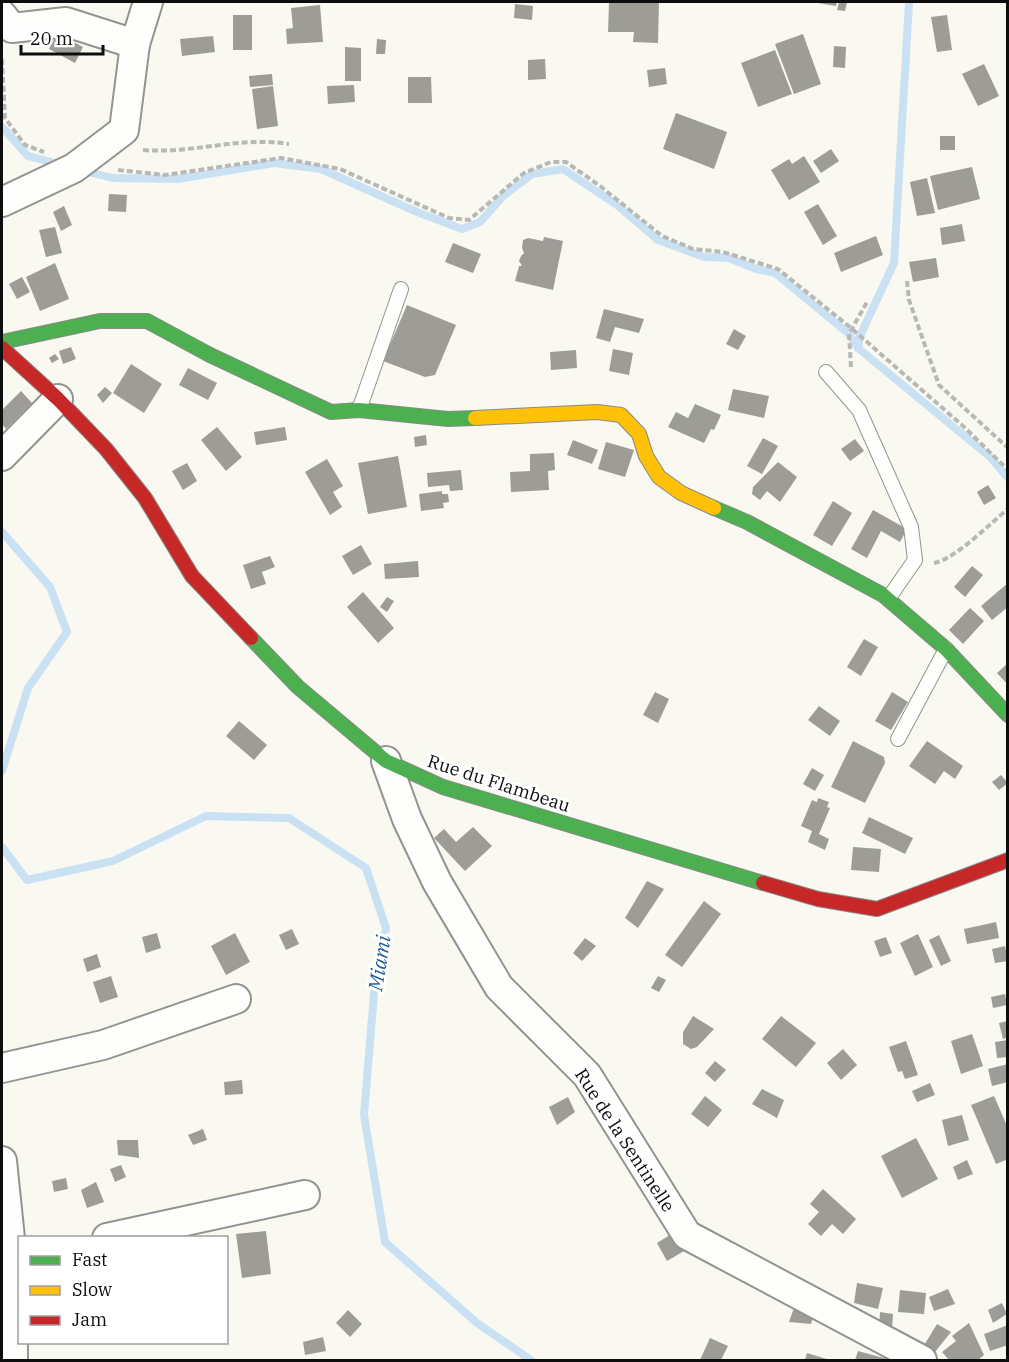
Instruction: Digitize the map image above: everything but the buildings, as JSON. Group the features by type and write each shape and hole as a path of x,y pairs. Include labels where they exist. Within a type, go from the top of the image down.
{"street":[{"path":"2,202 81,163 124,130 135,44 148,2"},
{"path":"2,15 12,28 66,22 135,44"},
{"path":"2,342 100,321 147,321 210,355 331,412 359,410 448,419 597,411 621,415 639,434 645,456 659,477 681,493 747,522 883,595 946,649 1008,715"},
{"name":"Rue du Flambeau","path":"2,348 58,399 106,449 145,498 192,576 298,687 386,761 443,787 818,899 877,909 1008,860"},
{"path":"2,456 58,399"},
{"name":"Rue de la Sentinelle","path":"386,761 408,819 437,882 499,987 587,1075 687,1235 922,1360"},
{"path":"2,1068 103,1045 236,999"},
{"path":"2,1161 16,1257 13,1360"},
{"path":"116,1236 305,1195"}],"lane":[{"path":"359,410 401,289"},
{"path":"826,372 859,411 911,527 915,560 888,599"},
{"path":"898,739 946,649"}],"path":[{"path":"2,59 4,118 25,145 81,163 130,172 165,175 281,158 340,169 449,218 469,220 524,173 551,162 566,162 662,236 693,249 723,252 778,269 851,328 963,426 1008,470"},
{"path":"103,146 164,152 234,142 267,141 289,144"},
{"path":"907,281 909,300 939,385 1008,448"},
{"path":"848,398 852,355 849,334 867,302"},
{"path":"908,569 942,561 975,537 1008,508"}],"waterway":[{"path":"858,348 860,336 894,263 909,2"},
{"path":"2,127 28,156 62,165"},
{"path":"81,170 112,178 178,179 274,163 321,169 417,212 462,229 480,222 503,196 532,174 563,169 617,205 658,240 704,257 729,258 756,269 775,273 849,334 858,348 990,457 1008,478"},
{"name":"Miami","path":"2,532 50,587 67,632 28,688 2,771"},
{"name":"Miami","path":"2,847 27,880 113,861 206,816 289,818 366,868 386,928 374,993 364,1115 385,1242 477,1323 531,1360"}],"traffic: fast":[{"path":"2,342 100,321 147,321 210,355 331,412 359,410 448,419 475,418"},
{"path":"714,508 747,522 883,595 946,649 1008,715"},
{"path":"251,638 298,687 386,761 443,787 763,883"}],"traffic: slow":[{"path":"475,418 597,412 621,415 639,434 646,456 659,477 681,493 714,508"}],"traffic: jam":[{"path":"2,348 58,399 106,449 145,498 192,576 251,638"},
{"path":"763,883 818,899 877,909 1008,860"}]}
